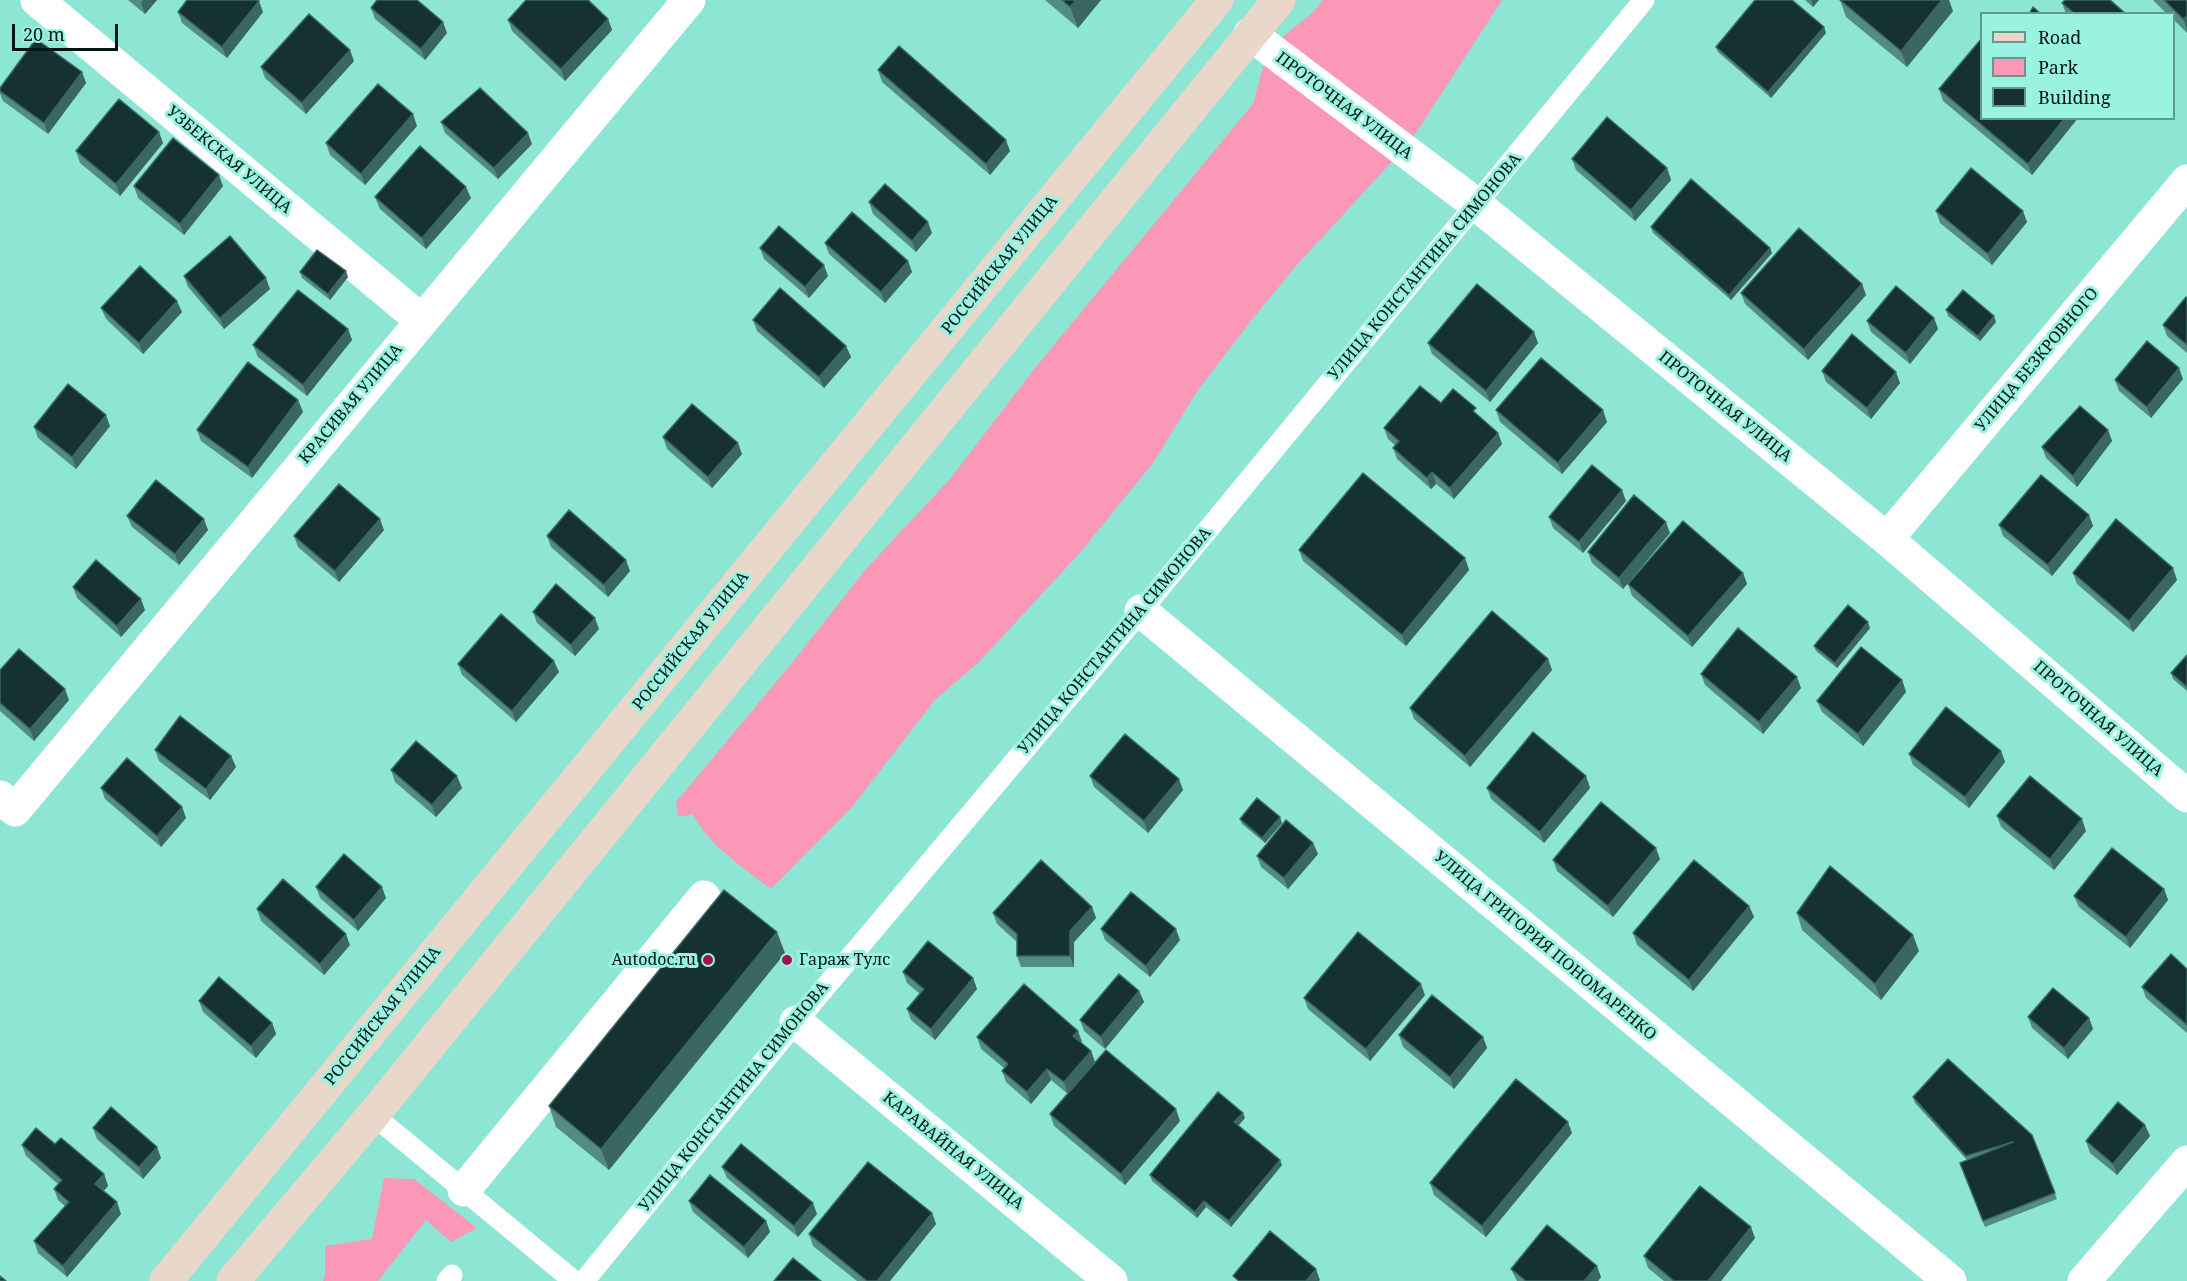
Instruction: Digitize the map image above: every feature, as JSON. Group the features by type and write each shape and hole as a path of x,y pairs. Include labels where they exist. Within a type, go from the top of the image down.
{"main road":[{"name":"РОССИЙСКАЯ УЛИЦА","path":"166,1281 1217,0"},
{"path":"232,1281 373,1115 1279,0"}],"street":[{"name":"УЗБЕКСКАЯ УЛИЦА","path":"37,0 421,320"},
{"name":"КРАСИВАЯ УЛИЦА","path":"7,804 421,320 689,0"},
{"name":"ПРОТОЧНАЯ УЛИЦА","path":"1250,34 1477,205 1887,539 2187,796"},
{"name":"УЛИЦА БЕЗКРОВНОГО","path":"1887,539 2187,181"},
{"name":"УЛИЦА ГРИГОРИЯ ПОНОМАРЕНКО","path":"1141,611 1950,1281"},
{"path":"465,1190 704,897"},
{"name":"КАРАВАЙНАЯ УЛИЦА","path":"796,1022 1111,1281"},
{"path":"2084,1281 2187,1162"}],"lane":[{"name":"УЛИЦА КОНСТАНТИНА СИМОНОВА","path":"584,1281 796,1022 1141,611 1477,205 1644,0"},
{"path":"373,1115 574,1281"}],"green space":[{"path":"1323,0 1502,0 1411,141 1295,267 1251,321 1198,390 1153,463 1078,555 978,663 935,700 852,807 771,889 716,845 692,814 678,816 676,802 796,658 866,569 950,479 1035,368 1253,104 1268,49 1312,13"},
{"path":"384,1178 414,1179 477,1228 451,1242 426,1220 378,1281 323,1281 325,1246 372,1239"}],"building":[{"path":"187,0 259,1 222,47 178,12"},
{"path":"377,0 417,0 443,22 421,49 371,8"},
{"path":"526,0 588,0 608,19 561,69 508,20"},
{"path":"1062,0 1076,0 1070,7"},
{"path":"1755,0 1792,0 1824,27 1768,92 1716,47"},
{"path":"1840,0 1942,0 1901,51"},
{"path":"2065,0 2110,0 2124,12 2073,12 2062,3"},
{"path":"2164,0 2187,0 2187,16 2183,19"},
{"path":"309,14 350,50 302,103 261,67"},
{"path":"36,39 82,72 44,123 0,91"},
{"path":"1980,40 1980,120 2063,120 2028,164 1939,89"},
{"path":"899,46 1006,140 986,164 878,70"},
{"path":"378,84 413,114 361,174 326,143"},
{"path":"480,88 528,133 494,168 441,122"},
{"path":"119,99 159,132 116,184 76,151"},
{"path":"1607,117 1667,168 1631,210 1572,159"},
{"path":"173,138 219,175 180,224 134,186"},
{"path":"420,146 466,187 422,238 375,197"},
{"path":"1971,168 2023,211 1988,254 1936,211"},
{"path":"1691,179 1770,248 1729,295 1651,227"},
{"path":"885,184 928,222 912,241 869,202"},
{"path":"852,212 908,261 881,292 825,243"},
{"path":"779,226 824,265 805,287 760,248"},
{"path":"1799,228 1862,284 1804,349 1741,293"},
{"path":"230,236 266,278 220,318 184,276"},
{"path":"317,250 346,271 328,294 300,272"},
{"path":"140,266 177,301 139,343 101,308"},
{"path":"1477,284 1534,332 1486,391 1428,343"},
{"path":"1896,286 1934,318 1906,353 1867,321"},
{"path":"780,288 846,346 819,377 753,320"},
{"path":"298,290 348,329 303,385 253,345"},
{"path":"1963,290 1994,316 1978,336 1946,310"},
{"path":"2187,298 2187,345 2163,325"},
{"path":"1852,334 1896,372 1867,408 1822,371"},
{"path":"2147,341 2179,368 2147,407 2115,380"},
{"path":"1541,358 1603,410 1558,463 1496,410"},
{"path":"248,362 298,400 248,467 197,430"},
{"path":"68,384 106,415 72,457 34,427"},
{"path":"1420,386 1441,403 1453,389 1476,408 1473,411 1498,433 1450,488 1432,472 1427,478 1393,448 1399,441 1384,428"},
{"path":"692,404 738,443 708,477 663,437"},
{"path":"2080,406 2108,430 2073,476 2042,447"},
{"path":"1592,465 1622,490 1579,542 1549,517"},
{"path":"1363,473 1465,558 1402,635 1299,550"},
{"path":"2041,475 2089,515 2048,565 1999,525"},
{"path":"156,480 204,519 175,554 127,516"},
{"path":"339,484 380,519 335,571 294,536"},
{"path":"1634,495 1666,522 1619,578 1588,552"},
{"path":"569,510 626,560 604,585 547,536"},
{"path":"2116,519 2173,568 2129,621 2073,573"},
{"path":"1683,521 1743,573 1688,636 1628,584"},
{"path":"96,560 141,599 117,626 73,587"},
{"path":"556,584 595,618 571,645 533,612"},
{"path":"1848,605 1868,622 1835,663 1814,646"},
{"path":"1492,611 1548,659 1465,756 1410,708"},
{"path":"501,614 554,661 512,711 458,664"},
{"path":"1738,628 1797,677 1759,722 1701,674"},
{"path":"1861,647 1902,680 1858,734 1817,701"},
{"path":"19,649 65,689 30,729 0,703 0,670"},
{"path":"2187,655 2187,687 2171,673"},
{"path":"1946,707 2001,751 1965,797 1909,754"},
{"path":"180,716 231,756 206,789 155,750"},
{"path":"1533,732 1586,776 1540,832 1487,788"},
{"path":"1125,734 1179,779 1144,821 1090,776"},
{"path":"416,741 457,776 432,805 391,770"},
{"path":"127,758 182,807 157,836 101,788"},
{"path":"2030,776 2082,819 2050,859 1997,816"},
{"path":"1257,798 1280,817 1262,838 1240,819"},
{"path":"1601,802 1656,848 1608,906 1553,860"},
{"path":"1286,820 1313,843 1284,878 1257,856"},
{"path":"2112,848 2164,889 2126,937 2074,896"},
{"path":"344,854 382,887 354,920 316,887"},
{"path":"1041,860 1092,907 1070,931 1070,956 1017,956 1017,934 993,913"},
{"path":"1694,860 1749,906 1689,980 1633,933"},
{"path":"1830,866 1913,935 1875,984 1797,913"},
{"path":"283,879 346,934 320,964 257,909"},
{"path":"724,890 777,932 601,1149 549,1106"},
{"path":"1131,892 1176,929 1146,966 1101,929"},
{"path":"1358,932 1421,984 1366,1049 1304,998"},
{"path":"928,941 973,978 931,1029 907,1009 924,989 903,972"},
{"path":"2171,954 2187,969 2187,1025 2142,987"},
{"path":"1119,974 1139,991 1101,1037 1080,1020"},
{"path":"219,977 272,1023 251,1046 199,1001"},
{"path":"1024,984 1078,1031 1073,1036 1091,1051 1064,1082 1047,1069 1027,1092 1002,1071 1008,1064 977,1037"},
{"path":"2053,988 2089,1018 2064,1048 2028,1017"},
{"path":"1432,995 1483,1037 1450,1077 1399,1035"},
{"path":"1106,1050 1176,1109 1121,1174 1050,1114"},
{"path":"1948,1059 2032,1135 2055,1193 1983,1221 1960,1163 2013,1142 1966,1156 1913,1097"},
{"path":"1516,1079 1568,1122 1482,1226 1430,1183"},
{"path":"1218,1092 1243,1113 1234,1122 1280,1160 1229,1221 1204,1201 1195,1212 1150,1175"},
{"path":"2118,1102 2145,1125 2113,1164 2086,1141"},
{"path":"111,1107 157,1147 139,1167 93,1128"},
{"path":"36,1128 55,1144 61,1138 104,1174 95,1184 117,1202 63,1266 34,1241 69,1202 54,1189 62,1180 22,1145"},
{"path":"741,1144 813,1203 794,1226 722,1167"},
{"path":"868,1162 932,1213 877,1281 867,1281 809,1234"},
{"path":"710,1175 766,1221 744,1247 689,1201"},
{"path":"1700,1186 1751,1227 1708,1281 1674,1281 1644,1256"},
{"path":"1547,1225 1597,1266 1584,1281 1526,1281 1511,1269"},
{"path":"1270,1231 1316,1269 1306,1281 1239,1281 1233,1276"},
{"path":"793,1258 821,1281 774,1281"}],"place":[{"name":"Autodoc.ru","path":"708,960"},
{"name":"Гараж Тулс","path":"787,960"}]}
